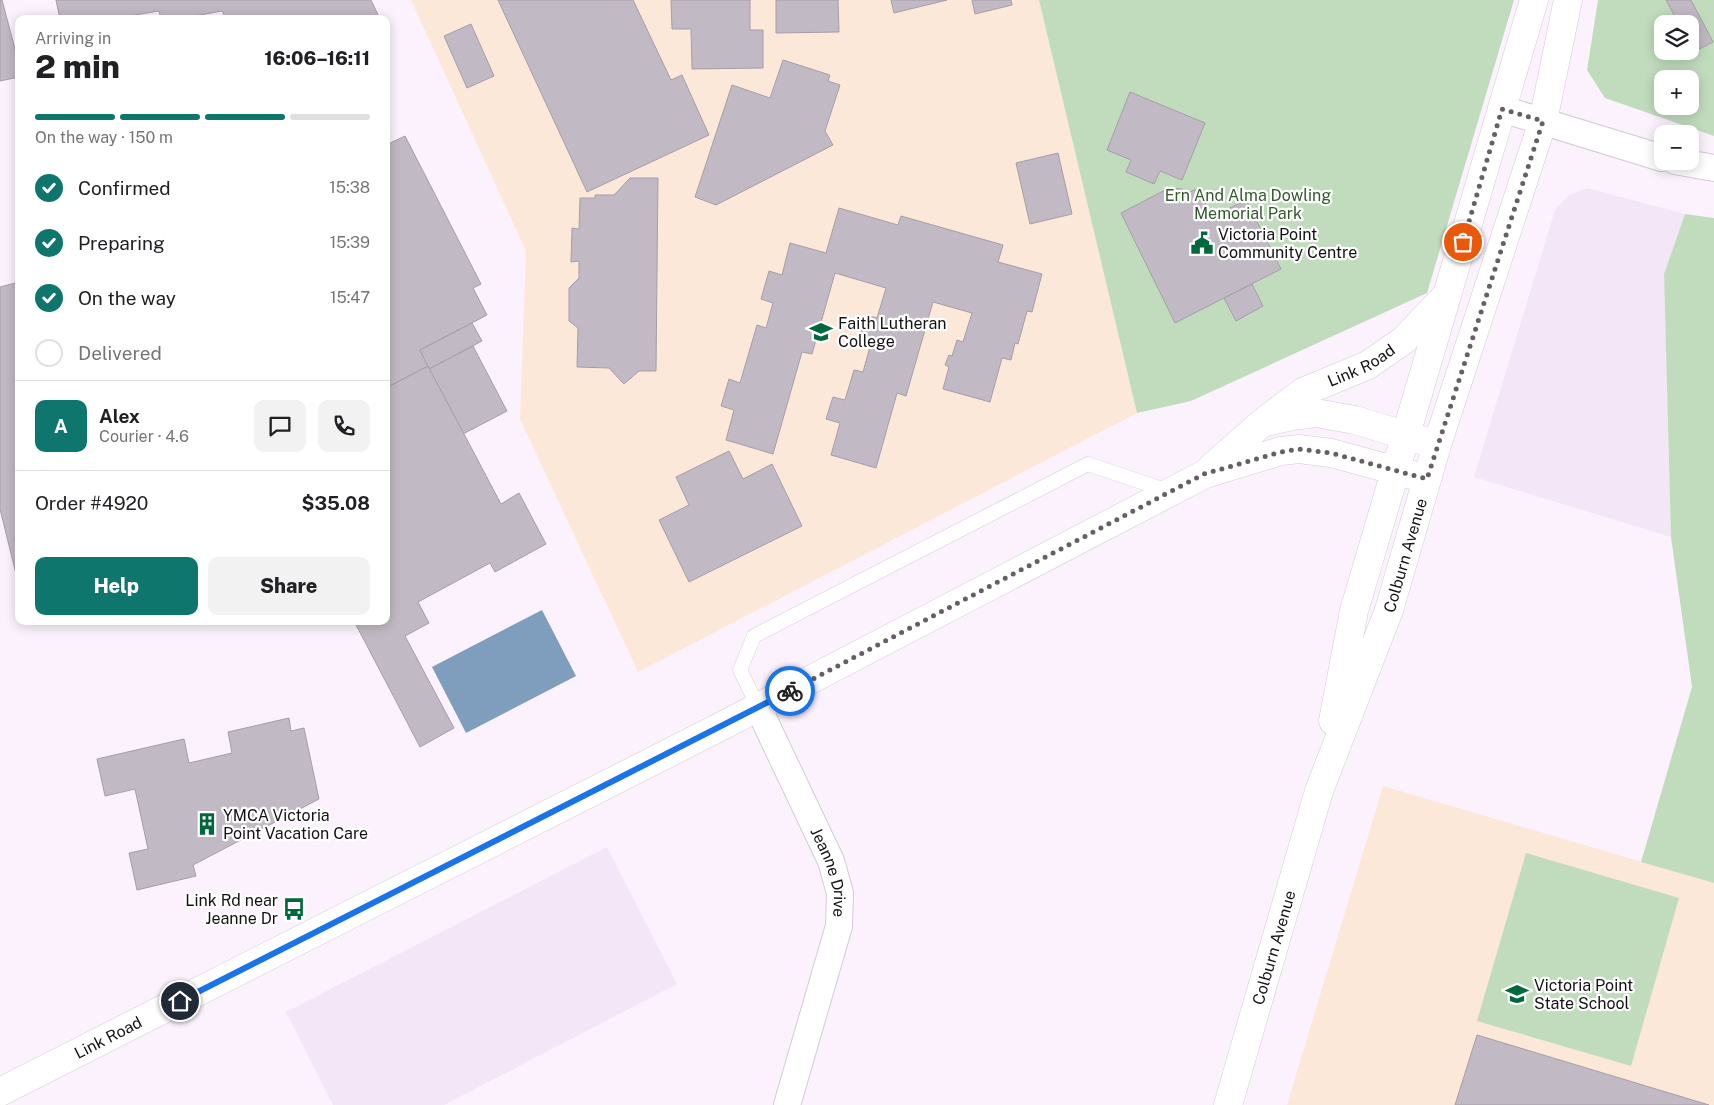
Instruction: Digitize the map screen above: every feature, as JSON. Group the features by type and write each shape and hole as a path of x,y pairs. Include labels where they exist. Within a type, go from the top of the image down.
{"street":[{"name":"Colburn Avenue","path":"1319,791 1354,611 1534,0"},
{"name":"Colburn Avenue","path":"1228,1105 1319,791 1389,610 1437,445 1543,121 1568,0"},
{"path":"1502,109 1654,156"},
{"path":"1699,165 1714,168"},
{"name":"Link Road","path":"1204,474 1262,423 1303,392 1368,365 1404,340 1448,293"},
{"name":"Link Road","path":"1262,423 1316,413 1355,420 1437,445"},
{"name":"Link Road","path":"0,1092 758,707 1204,474 1281,452 1299,449 1331,453 1427,479"},
{"name":"Jeanne Drive","path":"758,707 831,861 840,893 839,926 787,1105"}],"lane":[{"path":"758,707 740,670 754,636 1088,464 1171,492"}],"shaded area":[{"name":"Faith Lutheran College","path":"411,0 1039,0 1137,413 638,672 520,419 526,251"},
{"path":"1587,188 1685,214 1664,274 1671,537 1474,477 1555,210 1569,195"},
{"name":"Victoria Point State School","path":"1383,786 1714,883 1714,1105 1287,1105"},
{"path":"607,847 677,984 444,1105 333,1105 286,1012"}],"green space":[{"name":"Ern And Alma Dowling Memorial Park","path":"1039,0 1514,0 1427,293 1191,401 1137,413"},
{"path":"1598,0 1714,0 1714,136 1699,131 1699,125 1682,125 1605,98 1587,70"},
{"path":"1685,214 1714,218 1714,883 1641,862 1692,687 1671,537 1664,274"},
{"path":"1526,853 1679,898 1631,1066 1477,1021"}],"water":[{"path":"542,610 576,676 466,733 432,667"}],"building":[{"path":"0,0 2,0 15,49 15,78 0,81"},
{"path":"56,0 371,0 378,15 224,15 222,11 200,15 160,15 159,11 135,15 59,15"},
{"path":"498,0 633,0 671,80 682,75 709,135 587,192"},
{"path":"671,0 750,0 750,30 763,30 763,68 692,69 691,29 672,29"},
{"path":"776,0 838,0 839,32 776,33"},
{"path":"891,0 947,0 894,13"},
{"path":"972,0 1011,0 1012,5 975,14"},
{"path":"1666,0 1691,0 1699,15 1674,15"},
{"path":"1699,15 1713,42 1699,49"},
{"path":"471,24 494,76 467,88 444,36"},
{"path":"783,60 830,75 828,81 840,85 825,131 833,145 716,205 695,197 732,85 770,98"},
{"path":"1130,92 1205,123 1182,180 1160,171 1154,184 1126,172 1131,160 1107,150"},
{"path":"405,136 481,284 473,288 487,315 420,350 428,366 390,386 390,143"},
{"path":"1058,153 1072,214 1030,224 1016,163"},
{"path":"630,178 658,178 656,371 639,371 624,384 609,368 577,367 578,328 569,321 569,288 579,278 579,261 571,262 572,228 579,229 580,198 595,198 595,195 614,195"},
{"name":"Victoria Point Community Centre","path":"1169,188 1182,189 1185,195 1198,188 1212,217 1246,200 1281,269 1175,323 1121,213"},
{"path":"839,208 898,225 901,216 1003,245 998,262 1042,274 1032,312 1027,311 1018,344 1015,343 1011,360 1002,358 990,402 943,389 949,367 945,365 949,355 952,356 957,340 963,342 972,313 933,302 906,396 897,393 876,468 831,455 840,423 826,419 833,397 845,400 854,370 863,372 871,343 859,339 866,315 877,318 886,288 835,273 812,354 802,352 773,454 726,440 734,410 721,406 729,379 740,383 757,325 766,328 773,303 761,299 769,271 782,275 790,243 826,253"},
{"path":"15,283 15,570 0,509 0,287"},
{"path":"1252,284 1263,306 1236,321 1224,298"},
{"path":"472,323 482,341 429,369 420,350"},
{"path":"473,346 507,411 463,434 429,369"},
{"path":"428,366 501,504 519,493 546,544 495,572 490,563 418,602 429,623 405,636 454,728 420,747 356,625 390,625 390,386"},
{"path":"729,451 743,479 772,464 802,526 689,582 659,520 689,505 676,477"},
{"name":"YMCA Victoria Point Vacation Care","path":"289,718 291,731 304,728 319,799 193,865 196,876 137,890 129,853 148,849 135,789 105,796 97,759 184,739 189,763 232,753 228,732"},
{"path":"1477,1035 1709,1105 1455,1105"}],"way so far":[{"path":"790,691 1204,474 1281,452 1299,449 1331,453 1427,479 1543,121 1502,109 1463,242"}],"place":[{"name":"Victoria Point Community Centre","path":"1202,243"},
{"name":"Faith Lutheran College","path":"821,332"},
{"name":"YMCA Victoria Point Vacation Care","path":"207,824"},
{"name":"Link Rd near Jeanne Dr","path":"294,909"},
{"name":"Victoria Point State School","path":"1517,994"}],"route":[{"path":"180,1001 790,691"}]}
